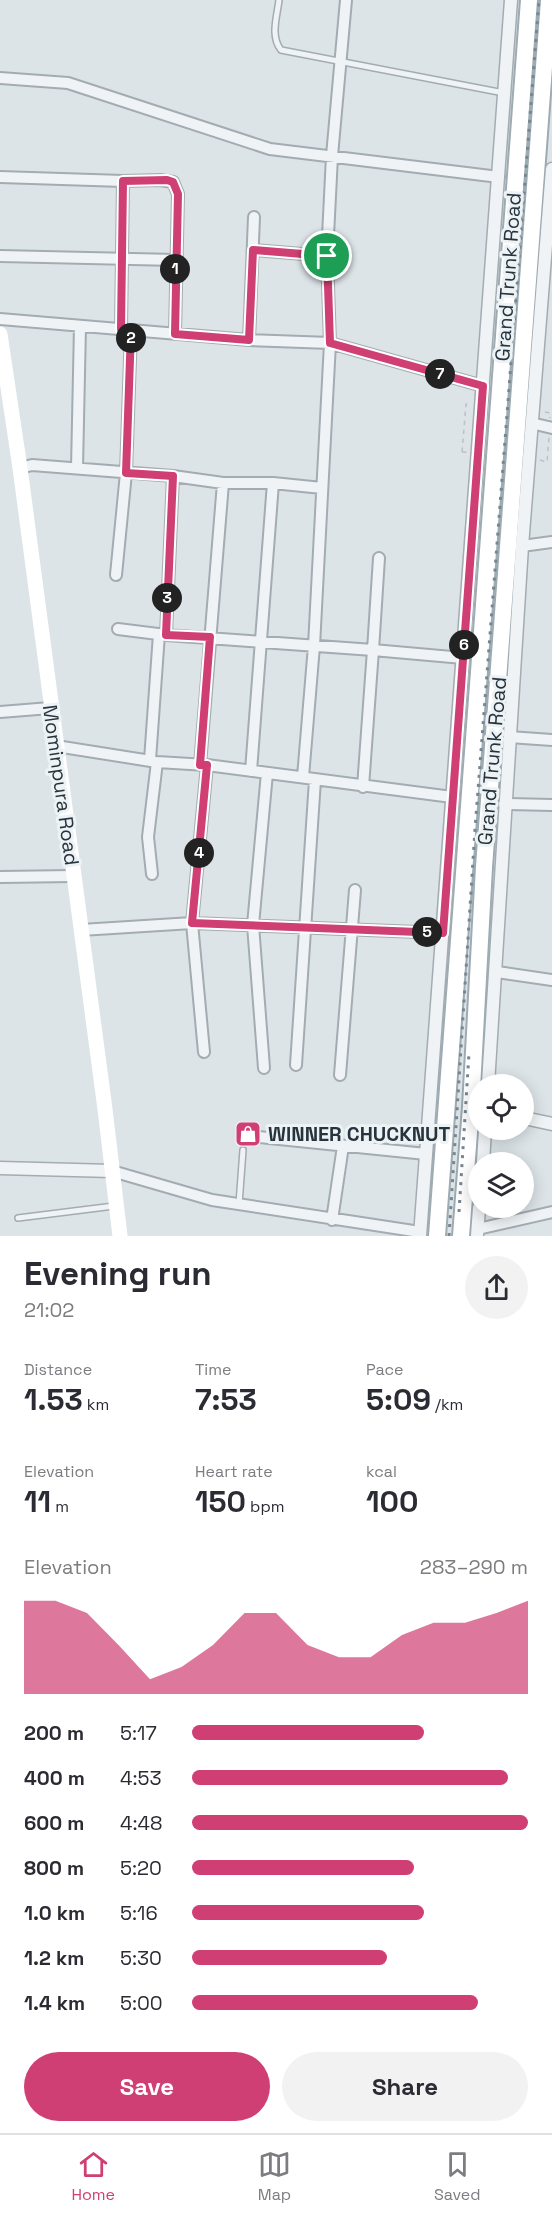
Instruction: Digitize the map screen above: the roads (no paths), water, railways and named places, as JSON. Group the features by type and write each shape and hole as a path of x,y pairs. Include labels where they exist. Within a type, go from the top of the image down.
{"main road":[{"name":"Grand Trunk Road","path":"437,1236 529,0"},
{"name":"Grand Trunk Road","path":"476,1074 484,867 507,577 532,322 549,0"},
{"name":"Mominpura Road","path":"0,334 5,395 20,468 120,1236"},
{"path":"465,865 484,867"},
{"name":"Grand Trunk Road","path":"461,1236 472,1140"}],"street":[{"path":"303,777 314,646 330,343 327,256 332,156 346,0"},
{"path":"0,1168 112,1171 212,1200 420,1234 511,0"},
{"path":"0,78 68,82 270,149 499,177"},
{"path":"489,1074 497,972 504,804 531,423 532,322 552,169"},
{"path":"0,177 167,180 173,182 178,194 175,334"},
{"path":"116,575 126,473 126,330 122,259 123,181"},
{"path":"249,340 254,217"},
{"path":"253,250 327,256"},
{"path":"0,256 176,260"},
{"path":"0,319 249,340 330,343 483,386"},
{"path":"76,468 80,326"},
{"path":"531,423 552,428"},
{"path":"20,468 32,465 173,476 223,483 273,483 322,488"},
{"path":"152,874 148,837 173,476"},
{"path":"204,1052 192,923 204,765 210,637 223,483"},
{"path":"251,771 273,483"},
{"path":"522,546 552,542"},
{"path":"363,787 380,558"},
{"path":"118,629 463,658"},
{"path":"0,712 50,708"},
{"path":"509,737 552,740"},
{"path":"56,747 452,797"},
{"path":"264,1068 252,925 267,773"},
{"path":"297,1065 315,780"},
{"path":"504,804 552,806"},
{"path":"0,877 73,876"},
{"path":"340,1075 356,890"},
{"path":"81,930 192,923 443,933"},
{"path":"497,972 552,980"},
{"path":"534,1120 552,1124"},
{"path":"249,1136 426,1154"},
{"path":"332,1220 343,1146"},
{"path":"479,1218 478,1233 552,1212"}],"lane":[{"path":"279,0 274,35 281,50 505,93"},
{"path":"238,1204 243,1150"},
{"path":"18,1218 116,1206"}],"railway":[{"path":"449,1236 475,829 539,0"},
{"path":"459,1212 469,1053"}],"place":[{"name":"WINNER CHUCKNUT","path":"248,1134"}]}
